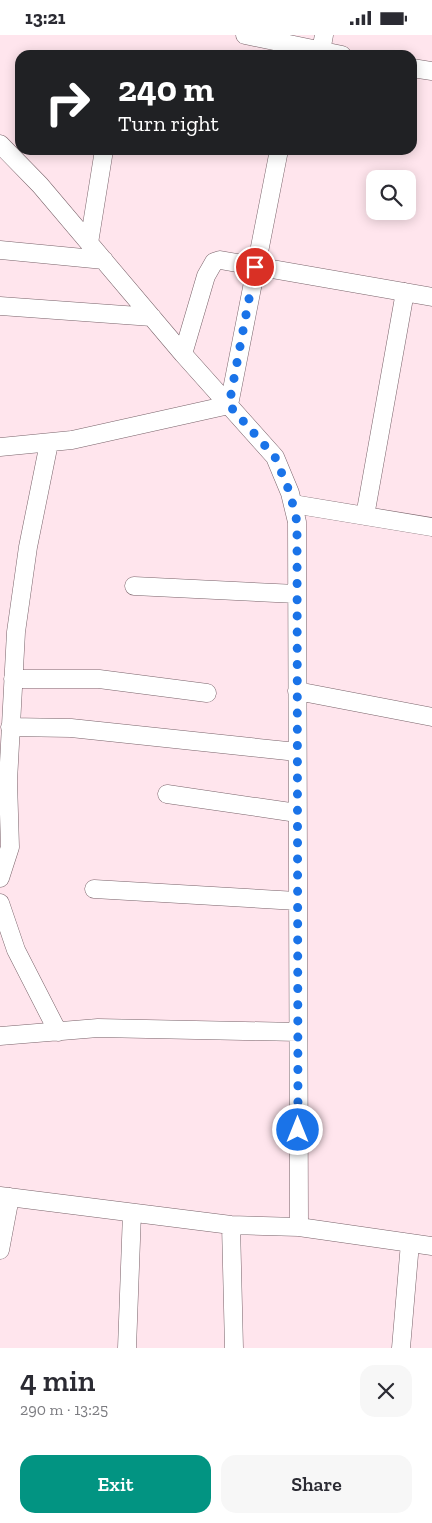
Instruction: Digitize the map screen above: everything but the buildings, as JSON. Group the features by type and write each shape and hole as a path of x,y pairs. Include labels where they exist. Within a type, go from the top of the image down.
{"street":[{"path":"245,35 295,50"},
{"path":"301,50 323,43 334,50"},
{"path":"417,69 432,71"},
{"path":"0,143 40,185 183,354 275,457 290,493 297,522 298,1227"},
{"path":"89,243 103,155"},
{"path":"229,405 278,155"},
{"path":"0,250 104,260"},
{"path":"183,354 209,268 220,260 432,297"},
{"path":"365,516 405,292"},
{"path":"0,306 152,317"},
{"path":"0,447 72,440 229,405"},
{"path":"0,879 9,856 10,847 8,781 16,632 28,547 49,443"},
{"path":"293,504 432,527"},
{"path":"134,586 297,594"},
{"path":"13,679 99,679 207,693"},
{"path":"297,691 432,717"},
{"path":"10,727 71,728 297,752"},
{"path":"167,794 297,813"},
{"path":"94,889 298,901"},
{"path":"0,903 16,950 58,1032"},
{"path":"0,1036 106,1028 298,1032"},
{"path":"0,1250 5,1197 231,1225 298,1227 432,1246"},
{"path":"127,1348 132,1213"},
{"path":"231,1225 234,1348"},
{"path":"403,1347 410,1243"}],"route":[{"path":"255,267 229,405 275,457 290,493 297,522 298,1130"}]}
